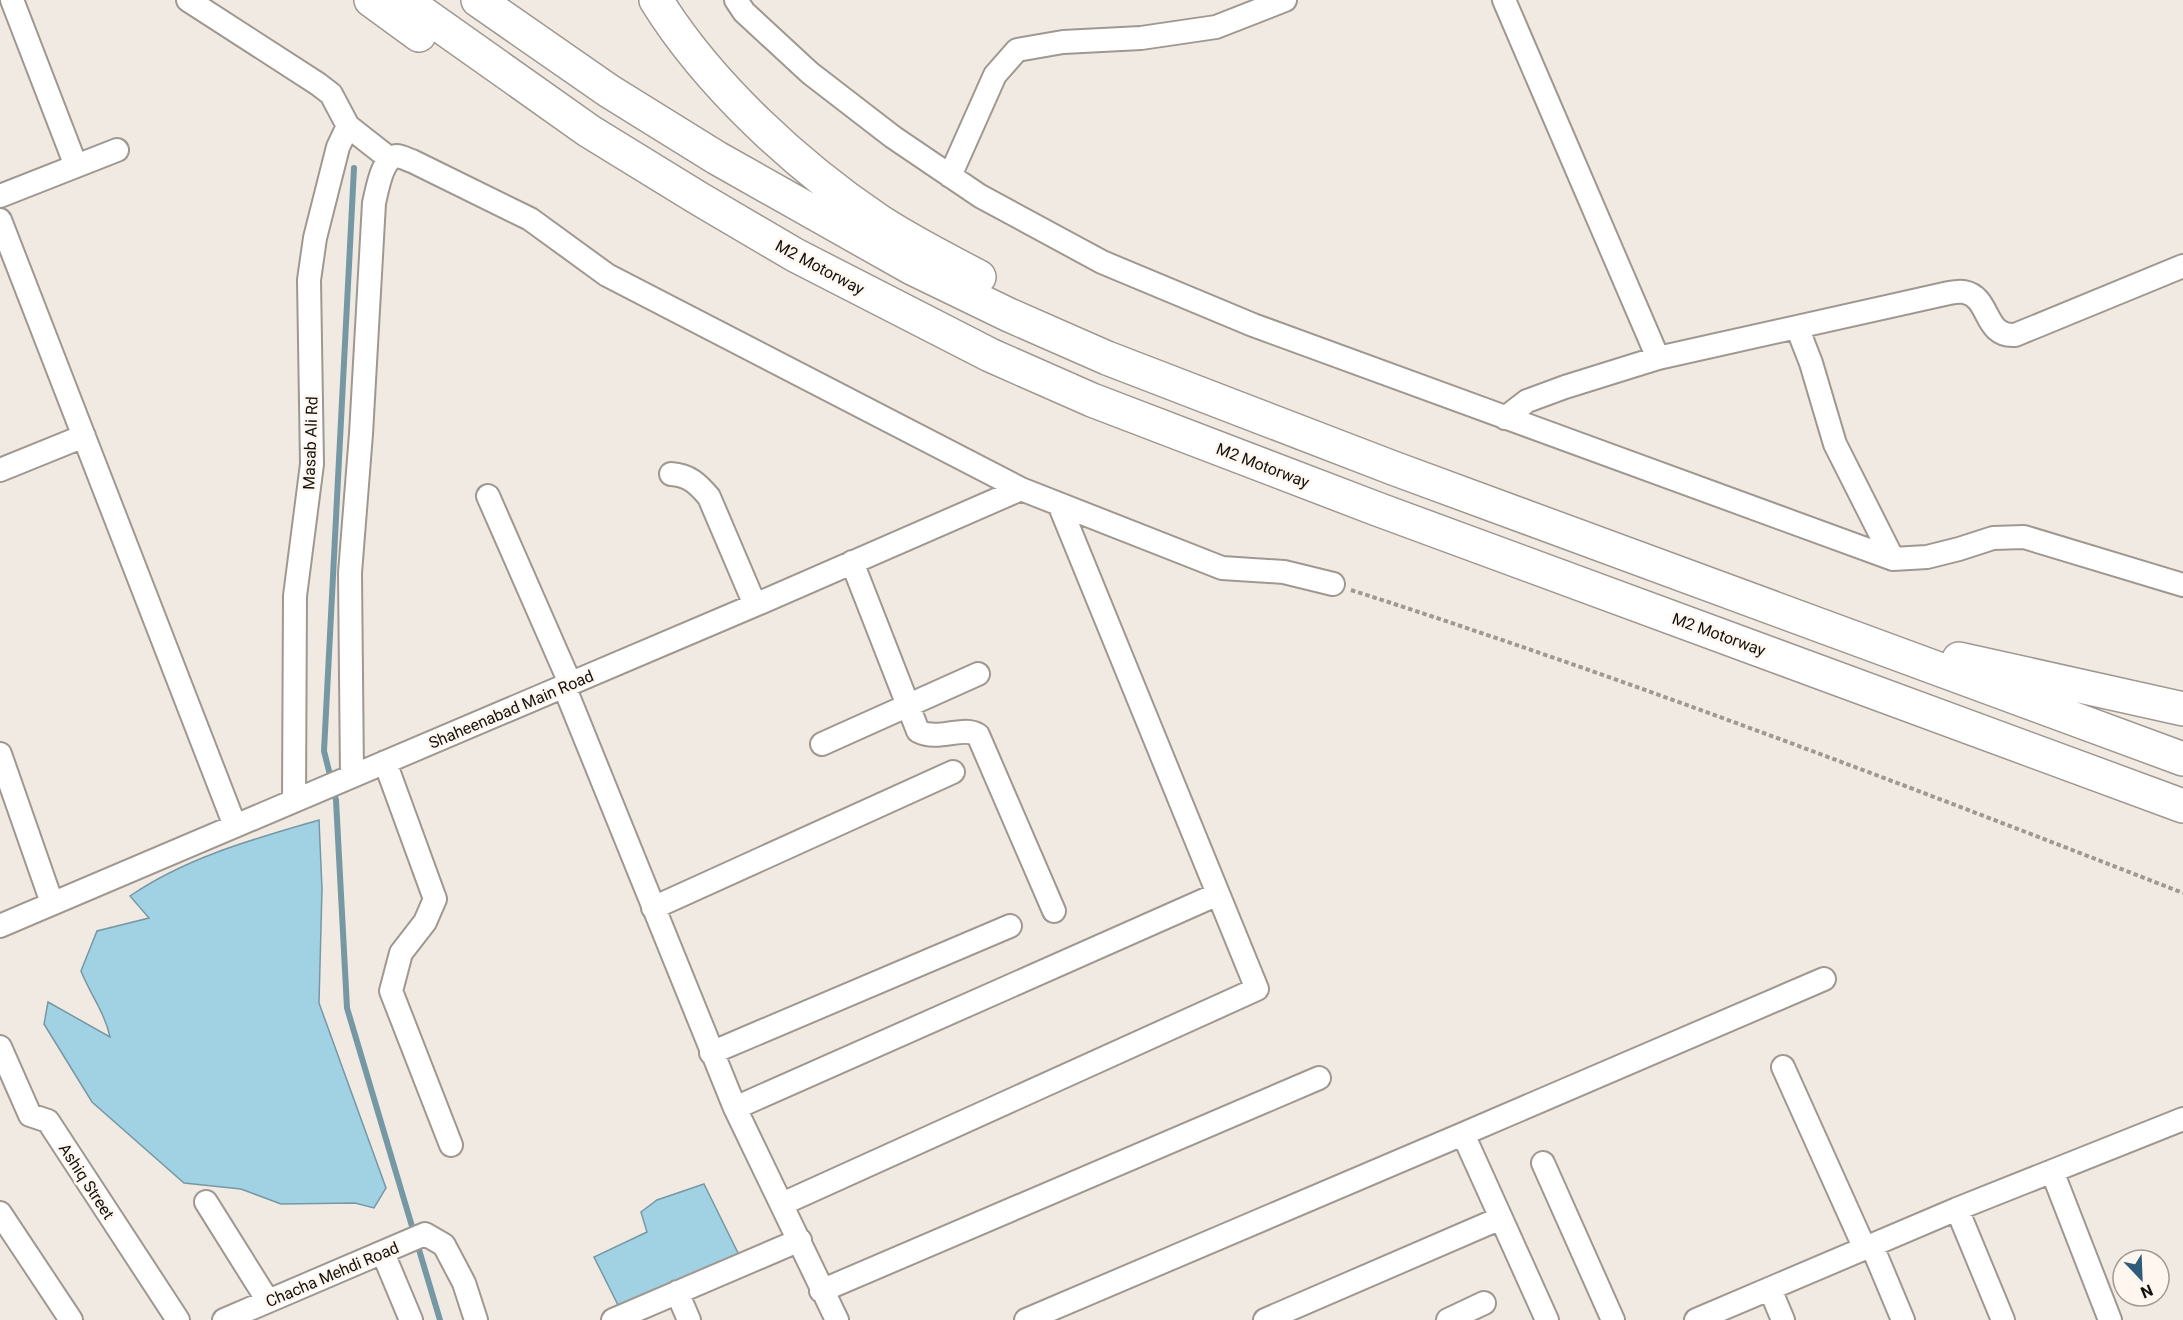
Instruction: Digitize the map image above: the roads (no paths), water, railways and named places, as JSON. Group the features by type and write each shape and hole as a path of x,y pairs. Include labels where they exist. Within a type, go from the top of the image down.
{"highway":[{"path":"371,0 465,68 734,237 892,306"},
{"name":"M2 Motorway","path":"404,0 589,131 795,255 990,355 1092,400 1377,509 2183,806"},
{"path":"478,0 609,91 717,158 912,268 1009,315 1107,358 1393,468 2183,759"},
{"path":"656,0 704,64 768,131 832,188 897,232 1017,298 1393,468"},
{"path":"1820,627 2183,709"}],"street":[{"path":"12,0 76,166"},
{"path":"188,0 331,94 348,126 390,159"},
{"path":"736,0 744,12 810,73 893,136 980,196 1102,262 1253,325 1893,559 1928,557 1993,537 2024,537 2183,585"},
{"path":"951,176 994,75 1017,50 1063,42 1141,38 1216,27 1285,0"},
{"path":"1504,0 1658,358"},
{"name":"Masab Ali Rd","path":"294,801 295,596 312,464 309,280 315,238 338,147 348,126"},
{"path":"0,196 117,150"},
{"path":"352,776 350,573 361,434 374,203 383,170 390,159 396,156 412,161 530,219 607,275 1021,489 1222,568 1284,572 1333,584"},
{"path":"0,220 235,826"},
{"path":"1505,418 1527,401 1658,358 1949,292 1963,292 1976,297 1996,330 2004,336 2014,335 2183,266"},
{"path":"1797,327 1811,363 1835,444 1893,559"},
{"path":"0,470 84,436"},
{"path":"671,474 684,474 697,483 709,497 755,605"},
{"name":"Shaheenabad Main Road","path":"0,926 755,605 1021,489"},
{"path":"488,496 567,685 711,1053 735,1108 800,1240 821,1291 837,1320"},
{"path":"782,1204 1257,989 1059,504"},
{"path":"852,562 918,731 933,736 968,732 978,735 1054,911"},
{"path":"822,744 978,674"},
{"path":"0,754 52,903"},
{"path":"385,762 435,899 424,922 401,953 391,991 451,1145"},
{"path":"653,908 953,772"},
{"path":"735,1108 1218,894"},
{"path":"711,1053 1010,926"},
{"path":"1026,1320 1824,979"},
{"name":"Ashiq Street","path":"0,1047 30,1115 48,1121 178,1320"},
{"path":"1783,1068 1903,1320"},
{"path":"821,1291 1319,1078"},
{"path":"1695,1320 1957,1209 2183,1119"},
{"path":"1463,1134 1546,1320"},
{"path":"1543,1163 1613,1320"},
{"path":"2052,1171 2110,1320"},
{"path":"206,1202 268,1301"},
{"path":"1957,1209 2003,1320"},
{"path":"0,1213 71,1320"},
{"path":"1265,1320 1501,1218"},
{"name":"Chacha Mehdi Road","path":"224,1320 416,1238 444,1245 464,1283 476,1320"},
{"path":"613,1320 800,1240"},
{"path":"383,1252 411,1320"},
{"path":"1770,1289 1783,1320"},
{"path":"677,1292 689,1320"},
{"path":"1448,1320 1484,1304"}],"water":[{"path":"319,820 322,889 319,1003 386,1188 374,1208 355,1203 281,1204 241,1189 184,1183 92,1102 44,1024 48,1002 110,1037 105,1020 81,971 97,931 149,918 130,896 174,870 222,850"},
{"path":"704,1184 739,1255 620,1309 594,1257 647,1232 641,1212 657,1200"}],"waterway":[{"path":"331,779 324,751 354,168"},
{"path":"333,789 336,800 347,1008 414,1233"},
{"path":"417,1243 440,1320"}]}
